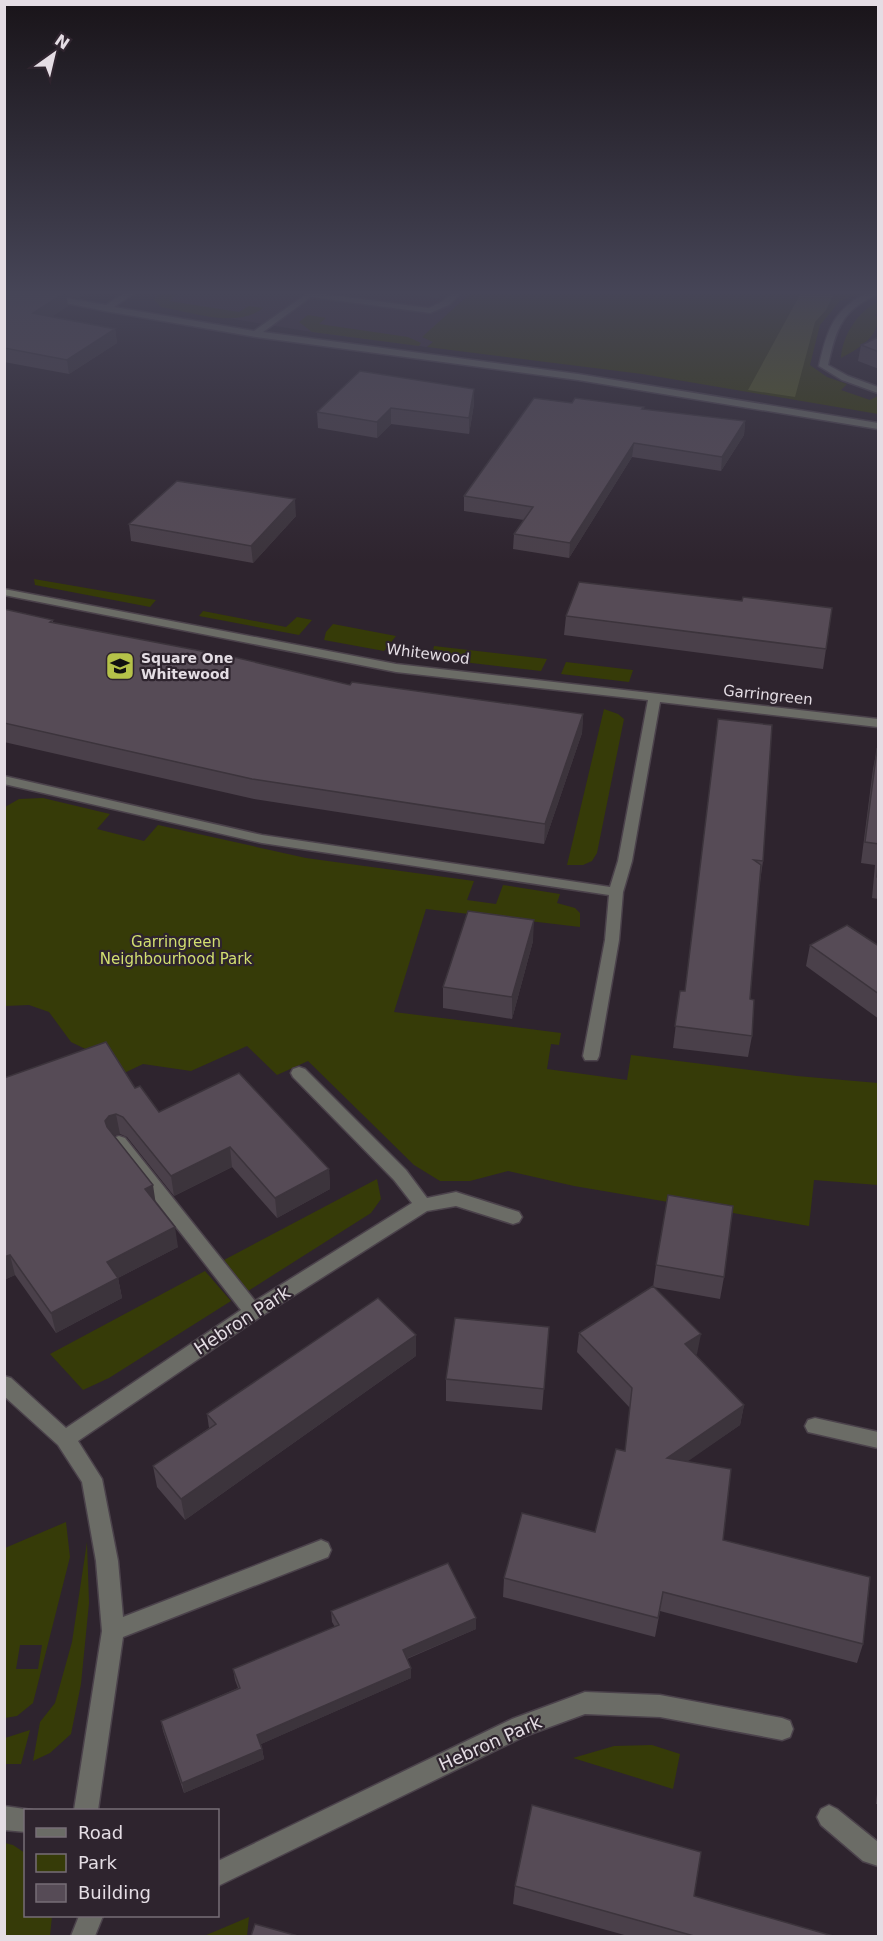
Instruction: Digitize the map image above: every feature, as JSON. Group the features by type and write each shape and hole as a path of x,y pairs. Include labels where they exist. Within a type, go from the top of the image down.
{"street":[{"path":"606,382 879,426"},
{"path":"854,382 879,390"},
{"name":"Whitewood","path":"4,592 198,627 396,668 654,698"},
{"path":"591,1056 612,940 616,892 625,861 654,698"},
{"name":"Garringreen","path":"654,698 879,723"},
{"path":"4,780 262,839 616,892"},
{"path":"299,1074 400,1175 423,1205"},
{"path":"119,1142 253,1312"},
{"name":"Hebron Park","path":"64,1439 253,1312 423,1205 456,1199 513,1217"},
{"path":"4,1384 64,1439 92,1479 107,1561 113,1631 86,1809"},
{"path":"815,1426 879,1440"},
{"path":"113,1631 321,1550"},
{"name":"Hebron Park","path":"219,1874 520,1727 585,1703 660,1706 782,1729"},
{"path":"828,1817 872,1852 879,1854"},
{"path":"4,1818 24,1820"},
{"path":"83,1936 91,1917"}],"green space":[{"path":"687,382 840,382 847,384 841,390 870,400 878,396 878,414"},
{"path":"753,382 799,382 795,397 748,390"},
{"path":"34,579 156,600 150,607 35,585"},
{"path":"203,611 286,627 297,617 312,620 299,635 199,616"},
{"path":"333,624 396,636 384,651 324,640 326,632"},
{"path":"434,646 547,659 541,671 446,660 437,656 433,651"},
{"path":"566,662 633,670 629,682 561,674"},
{"path":"604,709 624,719 597,853 592,861 583,865 567,865"},
{"name":"Garringreen Neighbourhood Park","path":"43,798 110,814 97,829 144,841 158,825 306,858 474,881 467,900 496,904 503,885 560,894 557,903 575,908 580,913 580,927 426,909 394,1012 561,1033 559,1045 551,1044 547,1069 627,1080 631,1055 797,1076 878,1083 878,1185 814,1180 809,1226 574,1186 508,1171 470,1181 440,1181 414,1165 308,1061 277,1075 247,1046 191,1071 143,1064 120,1075 110,1061 71,1042 49,1012 29,1005 5,1006 5,807 19,799"},
{"path":"377,1179 381,1199 371,1213 248,1291 224,1260"},
{"path":"205,1271 231,1301 109,1378 83,1390 50,1354"},
{"path":"66,1522 70,1557 33,1703 17,1716 5,1718 5,1548","holes":["20,1645 42,1645 38,1669 16,1669"]},
{"path":"87,1542 89,1603 81,1684 71,1734 50,1753 33,1761 40,1722 55,1703 72,1642"},
{"path":"30,1730 21,1764 5,1764 5,1738"},
{"path":"652,1745 680,1754 673,1789 573,1758 614,1746"},
{"path":"5,1843 24,1852 24,1917 52,1917 50,1936 5,1936"},
{"path":"249,1917 247,1936 204,1936"}],"building":[{"path":"349,382 427,382 474,389 469,418 391,408 377,422 317,412"},
{"path":"534,398 572,403 575,398 644,407 642,409 745,421 722,457 634,443 570,543 514,534 533,507 464,496"},
{"path":"177,481 295,499 251,546 129,524"},
{"path":"579,582 742,601 743,597 832,608 826,649 566,616"},
{"path":"4,609 53,620 50,622 238,658 350,685 352,682 583,714 545,824 252,779 4,723"},
{"path":"718,719 772,725 763,861 754,860 761,865 750,999 754,1000 752,1036 675,1026 680,991 685,991"},
{"path":"877,749 879,750 879,844 865,842"},
{"path":"879,853 879,878 877,877"},
{"path":"468,911 534,920 512,997 443,987"},
{"path":"847,925 879,946 879,994 810,945"},
{"path":"106,1042 135,1088 140,1086 159,1112 239,1073 329,1169 275,1198 230,1147 171,1176 123,1117 116,1114 109,1116 105,1121 107,1127 153,1185 145,1189 175,1227 107,1262 118,1278 51,1313 10,1255 4,1257 4,1078"},
{"path":"668,1195 733,1206 724,1277 656,1265"},
{"path":"653,1286 701,1334 685,1344 744,1405 667,1458 731,1469 723,1540 870,1577 863,1644 663,1592 658,1618 504,1578 522,1513 595,1532 616,1449 625,1451 632,1388 579,1333"},
{"path":"378,1298 416,1335 181,1499 153,1466 216,1424 207,1414"},
{"path":"455,1318 549,1327 544,1389 446,1379"},
{"path":"448,1563 476,1618 403,1650 411,1668 257,1735 262,1749 182,1783 161,1721 240,1688 233,1669 339,1625 331,1611"},
{"path":"532,1805 701,1852 694,1896 833,1936 694,1936 515,1886"},
{"path":"255,1924 298,1936 251,1936"}],"place":[{"name":"Square One Whitewood","path":"120,666"}]}
